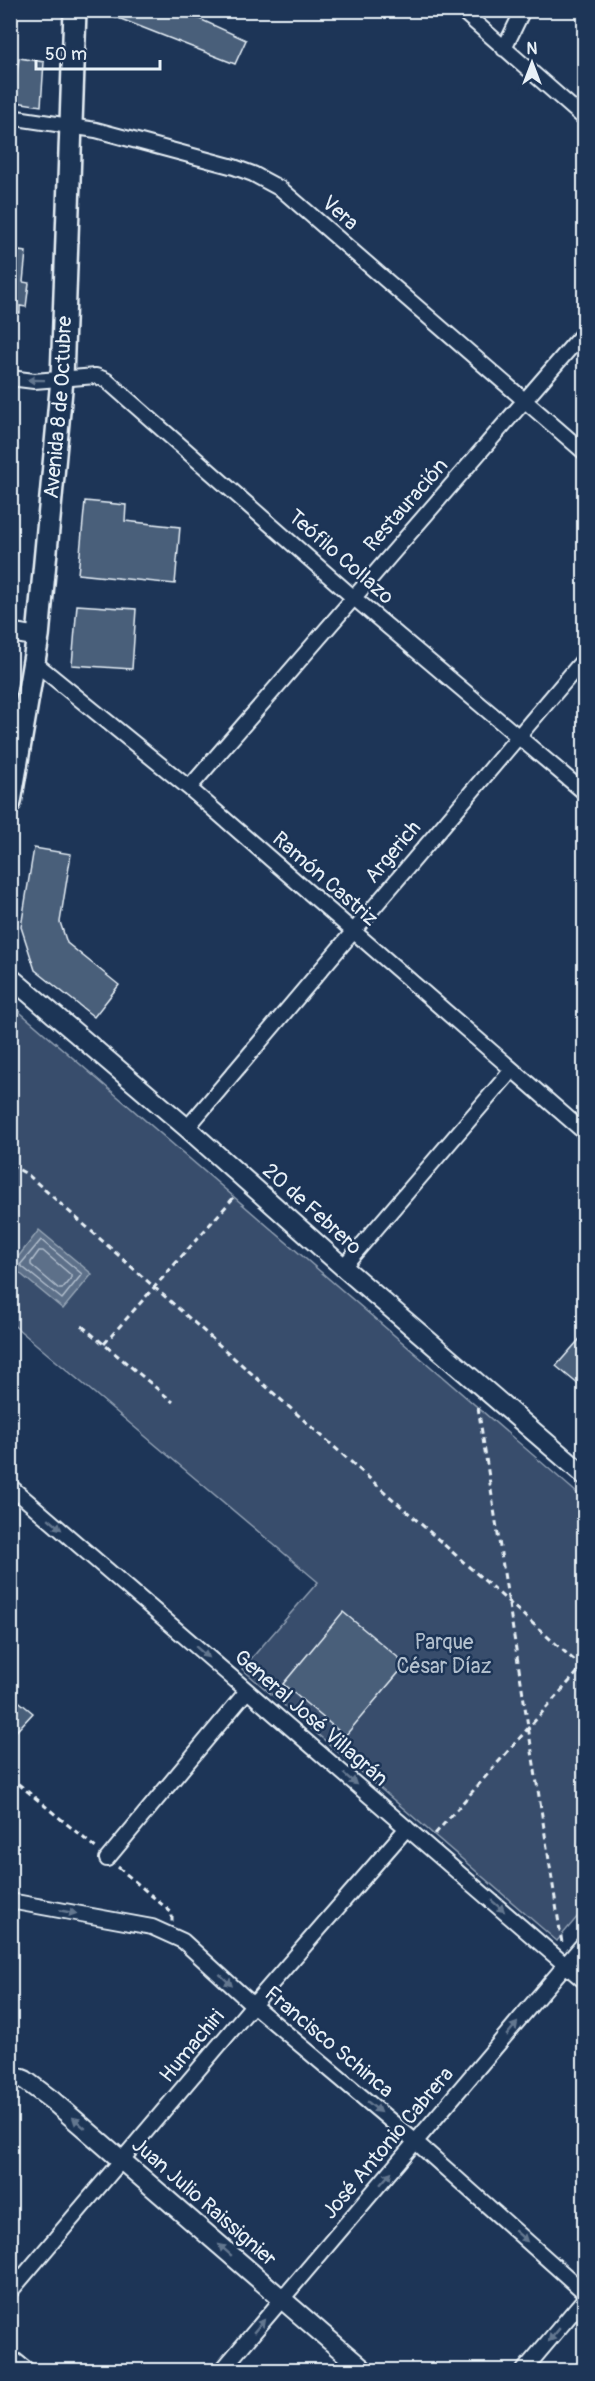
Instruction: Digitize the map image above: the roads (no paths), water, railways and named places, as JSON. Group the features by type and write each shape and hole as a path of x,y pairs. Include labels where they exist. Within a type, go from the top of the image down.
{"main road":[{"name":"Avenida 8 de Octubre","path":"10,802 38,637 62,379 75,10"},
{"path":"10,632 38,637"},
{"name":"20 de Febrero","path":"10,977 585,1475"},
{"name":"Juan Julio Raissignier","path":"10,2074 25,2080 53,2101 364,2370"},
{"path":"10,2359 24,2370"}],"street":[{"path":"461,10 585,118"},
{"path":"504,49 523,10"},
{"name":"Vera","path":"10,117 96,130 253,174 281,189 585,453"},
{"name":"Restauración","path":"189,788 585,332"},
{"name":"Teófilo Collazo","path":"10,378 34,381 96,376 106,380 354,598 585,792"},
{"name":"Argerich","path":"187,1128 585,659"},
{"name":"Ramón Castriz","path":"34,662 189,788 585,1132"},
{"path":"343,1267 513,1070"},
{"name":"General José Villagrán","path":"10,1486 585,1981"},
{"path":"107,1859 247,1691"},
{"name":"Humachiri","path":"10,2292 123,2162 253,2005 407,1828"},
{"name":"Francisco Schinca","path":"10,1901 152,1927 183,1941 253,2005 417,2143 585,2292"},
{"name":"José Antonio Cabrera","path":"222,2370 585,1943"},
{"path":"524,2370 585,2299"}],"water":[{"path":"39,1230 92,1274 63,1309 11,1266"}],"park label":[{"name":"Parque César Díaz","path":"444,1654"}]}
